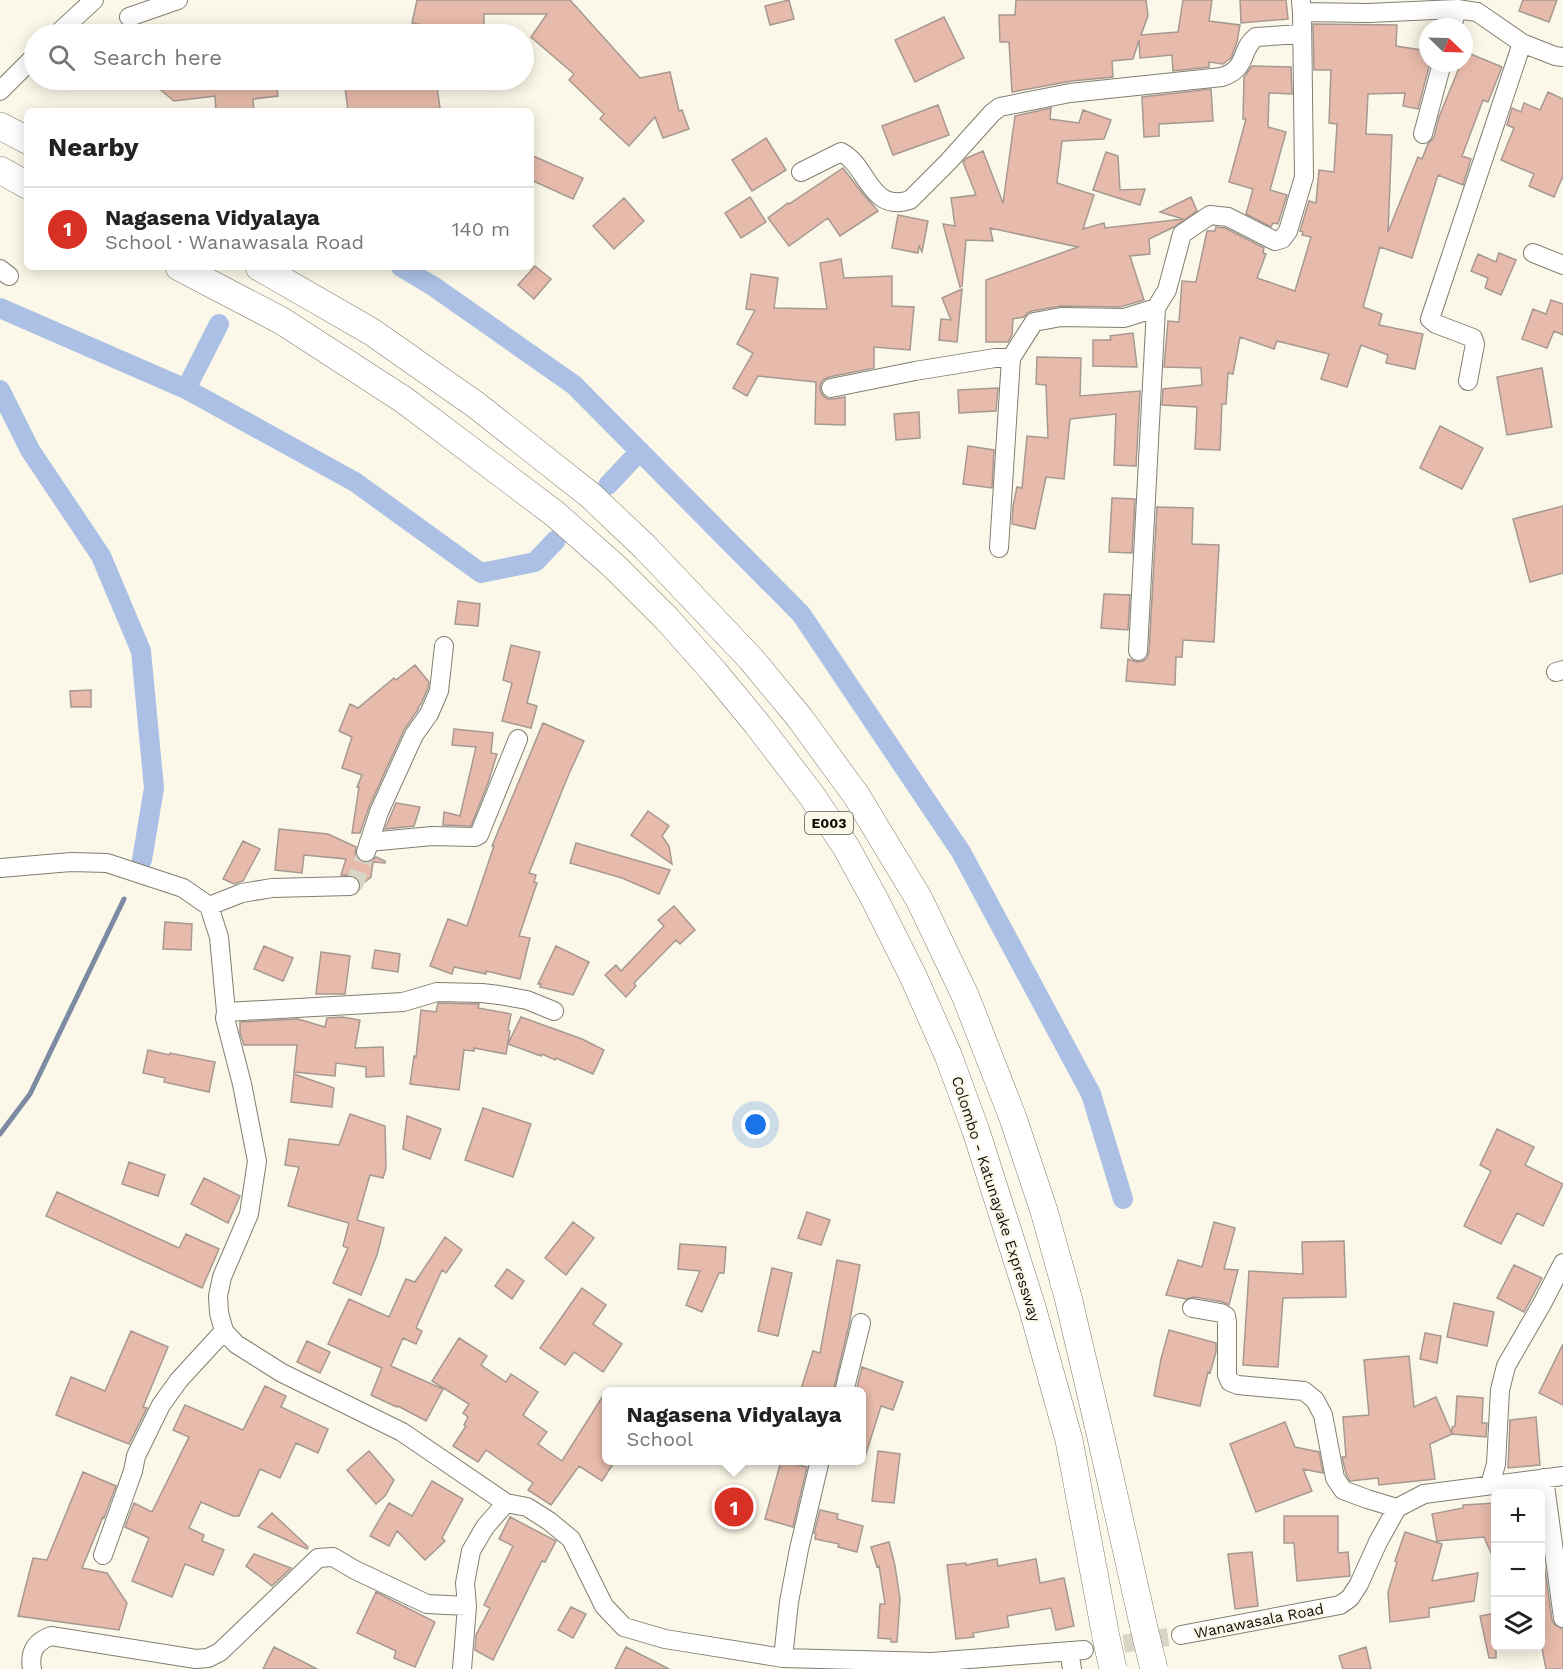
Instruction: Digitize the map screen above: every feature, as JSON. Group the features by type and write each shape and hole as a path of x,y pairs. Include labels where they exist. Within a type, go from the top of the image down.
{"highway":[{"path":"0,126 24,138"},
{"path":"0,170 24,183"},
{"path":"0,181 24,191"},
{"name":"Colombo - Katunayake Expressway","path":"185,270 282,321 404,400 555,514 615,567 667,619 715,673 817,805 846,847 914,976 948,1055 976,1131 1032,1307 1069,1440 1083,1652 1113,1669"},
{"name":"E003","path":"264,270 372,332 476,405 590,495 645,547 751,659 799,717 856,795 919,899 965,995 1013,1118 1044,1211 1068,1298 1154,1669"}],"street":[{"path":"68,24 94,0"},
{"path":"129,18 178,0"},
{"path":"1138,651 1156,308 1167,290 1182,234 1210,214 1228,217 1275,241 1282,239 1288,231 1304,177 1301,6 1368,13 1457,9 1477,12 1522,44 1563,57"},
{"path":"1454,18 1457,9"},
{"path":"801,171 841,152 849,156 875,193 888,202 902,203 910,200 1000,107 1070,93 1222,77 1238,70 1251,41 1256,37 1301,34"},
{"path":"1468,381 1475,344 1473,338 1436,324 1430,319 1522,44"},
{"path":"4,87 24,67"},
{"path":"1423,134 1440,72"},
{"path":"1533,253 1563,265"},
{"path":"999,548 1011,358 1034,322 1061,318 1124,318 1156,308"},
{"path":"831,388 915,371 995,358 1011,358"},
{"path":"444,646 439,691 429,714 414,735 379,812 368,847 432,836 475,837 479,835 518,739"},
{"path":"0,868 71,862 107,863 183,888 209,906 219,937 225,1018 242,1084 257,1161 249,1214 222,1277 218,1296 219,1313 224,1331 236,1344 282,1373 402,1432 506,1503 526,1507 549,1521 571,1539 604,1606 624,1627 665,1639 783,1658 932,1662 1083,1652"},
{"path":"209,906 242,893 272,888 350,886"},
{"path":"226,1012 403,1002 437,992 500,995 527,1000 554,1011"},
{"path":"1490,1485 1496,1464 1500,1390 1506,1366 1563,1263"},
{"path":"1192,1308 1226,1316 1227,1375 1230,1382 1304,1391 1316,1400 1323,1415 1335,1478 1343,1490 1397,1508 1424,1494 1563,1476"},
{"path":"844,1387 861,1323"},
{"path":"103,1555 134,1471 136,1456 161,1406 179,1380 224,1331"},
{"path":"783,1658 789,1602 819,1465"},
{"path":"1544,1478 1563,1618"},
{"path":"462,1669 467,1606 465,1583 471,1551 485,1527 506,1503"},
{"name":"Wanawasala Road","path":"1181,1635 1340,1605 1350,1598 1359,1584 1397,1508"},
{"path":"32,1669 33,1650 40,1640 51,1636 196,1659 208,1658 220,1652 318,1558 333,1557 427,1604 467,1606"}],"building":[{"path":"417,0 570,0 640,78 670,72 679,111 682,110 689,129 663,138 655,117 629,146 600,119 604,114 569,80 574,74 534,40 534,33 547,14 484,14 484,24 412,23"},
{"path":"789,0 794,19 770,25 765,6"},
{"path":"1016,0 1146,0 1148,16 1141,35 1178,32 1183,0 1212,0 1209,21 1240,25 1231,58 1223,64 1209,62 1209,67 1173,71 1172,55 1140,58 1139,40 1133,59 1112,61 1113,77 1072,81 1012,92 1009,42 1000,42 999,15 1015,15"},
{"path":"1240,0 1286,0 1288,19 1241,23"},
{"path":"1523,0 1557,0 1549,22 1519,11"},
{"path":"944,17 964,58 915,82 895,40"},
{"path":"1313,24 1397,25 1396,46 1419,50 1419,72 1428,72 1418,109 1403,106 1405,93 1368,94 1366,134 1392,135 1388,232 1418,157 1422,159 1428,144 1434,137 1439,117 1457,72 1473,72 1473,55 1502,67 1488,102 1483,100 1462,156 1471,159 1463,185 1438,175 1412,258 1380,247 1363,307 1382,314 1379,325 1423,334 1415,369 1386,363 1388,355 1361,345 1347,387 1321,379 1329,354 1277,341 1274,349 1240,337 1233,374 1228,373 1226,404 1222,404 1220,450 1195,449 1197,407 1162,405 1163,389 1202,385 1201,368 1164,367 1168,321 1179,322 1182,281 1196,282 1207,231 1215,231 1216,227 1225,228 1264,248 1263,253 1266,254 1257,278 1295,291 1311,237 1302,235 1303,232 1300,231 1309,201 1316,203 1319,170 1334,172 1337,124 1329,123 1331,70 1314,70"},
{"path":"1252,66 1291,67 1292,94 1269,93 1268,127 1286,132 1270,190 1287,195 1278,224 1273,223 1271,227 1246,214 1253,189 1229,182 1246,119 1243,119 1244,77"},
{"path":"1211,89 1213,121 1159,124 1159,136 1144,137 1142,97"},
{"path":"161,90 277,90 278,96 253,99 254,108 216,108 215,96 174,101"},
{"path":"345,90 437,90 440,108 348,108"},
{"path":"1548,92 1563,99 1563,176 1554,197 1529,186 1534,174 1501,160 1514,128 1507,125 1512,108 1521,112 1524,103 1540,110"},
{"path":"938,105 949,135 893,155 882,126"},
{"path":"1051,108 1050,119 1079,123 1083,110 1111,120 1104,139 1062,141 1057,183 1094,195 1083,229 1104,223 1105,228 1183,219 1160,212 1191,197 1197,211 1174,227 1149,239 1150,254 1130,256 1144,300 1120,307 1061,306 1032,311 1024,317 1013,319 1012,335 1008,342 986,342 986,280 1078,247 990,228 993,241 966,240 962,286 960,287 943,224 955,226 951,198 976,195 963,162 983,151 1003,203 1015,116"},
{"path":"766,138 786,170 752,191 732,160"},
{"path":"1106,152 1118,156 1120,190 1145,189 1140,205 1093,190"},
{"path":"534,156 583,178 573,199 534,181"},
{"path":"843,168 878,211 840,236 828,218 789,246 768,218"},
{"path":"750,197 766,222 741,238 725,213"},
{"path":"624,198 644,221 614,249 593,226"},
{"path":"898,215 928,221 922,252 919,246 918,253 892,248"},
{"path":"1499,253 1516,260 1501,295 1485,288 1488,278 1471,271 1478,254 1496,262"},
{"path":"841,259 844,278 892,276 892,306 914,307 910,350 874,347 874,368 823,380 820,390 823,396 828,399 845,397 845,425 815,424 816,382 758,376 747,396 733,388 753,353 737,344 755,310 746,309 751,274 778,278 774,308 827,309 820,263"},
{"path":"534,267 551,279 534,299 518,285 534,270"},
{"path":"962,289 957,342 939,340 941,319 951,320 942,298"},
{"path":"1551,300 1563,304 1563,335 1554,331 1547,348 1522,339 1533,309 1546,314"},
{"path":"1133,333 1137,367 1093,366 1093,340 1111,340 1110,336"},
{"path":"1037,357 1081,358 1080,396 1140,391 1140,393 1136,466 1114,465 1116,414 1070,419 1064,479 1046,477 1035,529 1012,524 1017,487 1022,488 1027,436 1048,438 1046,385 1036,384"},
{"path":"1542,368 1552,427 1507,435 1497,377"},
{"path":"998,388 996,411 959,413 958,390"},
{"path":"919,412 920,438 896,440 894,414"},
{"path":"1440,426 1483,448 1462,489 1420,468"},
{"path":"968,446 994,450 992,488 963,484"},
{"path":"1112,498 1135,499 1132,553 1109,552"},
{"path":"1563,506 1563,573 1530,582 1513,519"},
{"path":"1157,507 1193,508 1192,544 1219,545 1214,642 1183,640 1182,657 1176,657 1175,685 1126,681 1128,659 1143,661 1149,652"},
{"path":"1104,594 1130,595 1128,630 1101,628"},
{"path":"458,601 480,604 478,626 455,624"},
{"path":"511,645 540,652 527,703 537,706 531,728 502,721 512,683 503,680"},
{"path":"415,665 429,682 428,688 419,708 404,730 369,807 360,833 352,833 359,787 357,787 362,775 342,768 352,737 339,731 350,704 358,708 394,678 396,680"},
{"path":"91,690 91,707 71,707 70,691"},
{"path":"543,723 584,741 529,873 536,875 534,882 537,883 519,936 530,938 520,979 454,967 452,974 430,966 448,919 467,926 494,846 492,846"},
{"path":"454,729 493,733 491,753 497,754 471,826 443,825 444,812 460,816 476,747 452,745"},
{"path":"396,803 420,807 414,826 385,829"},
{"path":"648,811 669,826 662,836 669,846 672,864 631,835"},
{"path":"279,829 328,834 356,847 355,855 362,862 369,863 376,857 385,863 373,862 371,877 361,885 355,876 341,875 346,859 304,855 302,873 275,870"},
{"path":"243,841 260,849 243,881 234,884 223,879"},
{"path":"576,843 670,870 659,894 622,878 570,863"},
{"path":"674,906 695,930 680,944 676,940 634,983 636,986 626,997 605,975 616,965 621,971 664,926 658,920"},
{"path":"165,922 192,924 191,950 163,949"},
{"path":"264,946 293,958 283,981 254,969"},
{"path":"556,946 589,962 573,995 540,987 541,984 538,984"},
{"path":"375,950 400,954 398,972 372,968"},
{"path":"321,952 350,956 345,994 316,994"},
{"path":"438,1003 479,1004 478,1008 511,1014 506,1054 474,1048 474,1051 464,1050 459,1090 410,1084 414,1056 416,1057 421,1010 436,1012"},
{"path":"342,1017 360,1020 355,1048 383,1047 384,1076 366,1077 366,1067 336,1063 335,1076 294,1072 297,1045 244,1045 240,1033 240,1022 298,1019 325,1027 327,1018"},
{"path":"521,1017 582,1039 604,1050 593,1074 556,1058 555,1060 542,1054 541,1056 508,1044"},
{"path":"148,1050 215,1062 209,1092 164,1082 165,1078 143,1073"},
{"path":"294,1074 334,1088 332,1107 291,1102"},
{"path":"483,1108 531,1124 513,1177 465,1160"},
{"path":"350,1114 385,1126 386,1168 383,1178 370,1175 357,1220 384,1228 377,1255 361,1295 333,1283 348,1248 343,1246 349,1223 288,1206 299,1167 285,1165 289,1139 339,1145"},
{"path":"407,1116 441,1129 430,1159 403,1149"},
{"path":"1497,1129 1534,1147 1525,1165 1563,1184 1543,1226 1517,1213 1501,1244 1464,1226 1491,1171 1480,1165"},
{"path":"129,1162 165,1175 158,1196 122,1184"},
{"path":"204,1178 240,1196 228,1223 191,1204"},
{"path":"57,1192 179,1248 186,1234 219,1249 202,1288 46,1216"},
{"path":"807,1212 830,1220 821,1245 798,1238"},
{"path":"573,1222 594,1238 566,1275 545,1258"},
{"path":"1214,1222 1235,1228 1224,1269 1238,1270 1229,1305 1194,1297 1186,1299 1166,1295 1178,1260 1202,1267"},
{"path":"445,1237 462,1250 446,1273 442,1270 416,1328 422,1331 416,1344 403,1338 391,1366 443,1389 426,1421 371,1395 382,1368 328,1344 349,1299 389,1317 406,1279 415,1282"},
{"path":"1344,1241 1346,1297 1283,1298 1278,1367 1243,1365 1249,1271 1303,1274 1302,1242"},
{"path":"680,1244 726,1247 724,1273 719,1273 702,1312 686,1305 700,1271 678,1269"},
{"path":"837,1260 860,1265 834,1387 802,1387 813,1351 820,1353"},
{"path":"1514,1265 1542,1278 1524,1312 1497,1298"},
{"path":"772,1268 792,1273 778,1336 758,1331"},
{"path":"507,1269 524,1281 512,1299 495,1286"},
{"path":"582,1288 606,1305 593,1324 622,1344 603,1372 574,1352 565,1365 540,1348"},
{"path":"1454,1303 1494,1312 1487,1346 1447,1337"},
{"path":"1169,1330 1216,1343 1216,1352 1210,1373 1208,1372 1200,1406 1154,1396"},
{"path":"131,1331 168,1347 143,1407 147,1408 129,1444 56,1415 71,1377 105,1391"},
{"path":"1425,1333 1441,1336 1437,1363 1420,1359"},
{"path":"459,1338 487,1356 481,1365 506,1382 511,1374 538,1392 523,1415 547,1432 538,1444 562,1461 602,1397 602,1465 612,1465 602,1481 579,1466 551,1505 528,1490 533,1483 486,1450 478,1462 453,1446 466,1426 464,1425 468,1417 463,1413 469,1404 432,1381"},
{"path":"307,1341 330,1352 320,1373 297,1362"},
{"path":"1563,1344 1563,1405 1539,1393"},
{"path":"1409,1356 1414,1407 1436,1397 1452,1434 1430,1444 1435,1479 1379,1485 1378,1478 1350,1481 1342,1457 1346,1457 1343,1417 1369,1415 1364,1360"},
{"path":"862,1367 903,1382 893,1410 881,1406 866,1454 866,1387 857,1387"},
{"path":"265,1386 286,1396 281,1407 328,1429 318,1453 296,1443 280,1478 260,1469 239,1516 233,1516 201,1502 189,1528 204,1535 202,1541 224,1550 213,1575 185,1564 172,1597 132,1581 149,1538 125,1527 134,1503 152,1512 189,1437 173,1430 185,1405 243,1430"},
{"path":"1457,1396 1483,1398 1482,1423 1487,1423 1486,1437 1452,1434 1452,1427 1455,1426"},
{"path":"1536,1417 1540,1465 1508,1468 1510,1420"},
{"path":"1285,1422 1295,1447 1319,1452 1323,1473 1303,1469 1312,1491 1256,1512 1230,1444"},
{"path":"369,1451 394,1480 385,1496 376,1504 347,1470"},
{"path":"878,1451 900,1454 894,1503 872,1501"},
{"path":"780,1465 807,1467 793,1527 765,1519"},
{"path":"83,1472 116,1486 82,1568 107,1573 127,1603 119,1630 18,1616 33,1558 47,1560"},
{"path":"432,1481 463,1499 442,1538 445,1541 425,1560 397,1531 389,1546 370,1536 389,1503 412,1516"},
{"path":"1491,1503 1491,1553 1484,1537 1437,1541 1432,1514 1463,1508 1463,1505"},
{"path":"820,1510 838,1514 837,1519 863,1526 857,1552 838,1547 839,1544 815,1539 816,1534 814,1533"},
{"path":"272,1513 308,1547 307,1549 258,1527"},
{"path":"1284,1516 1338,1516 1338,1553 1348,1552 1350,1576 1297,1581 1294,1543 1284,1543"},
{"path":"510,1517 556,1541 545,1562 542,1561 493,1660 475,1650 476,1635 490,1608 484,1605 513,1546 499,1539"},
{"path":"1405,1532 1442,1544 1432,1581 1478,1573 1474,1601 1429,1608 1429,1617 1390,1622 1388,1592"},
{"path":"889,1542 900,1599 897,1642 878,1638 880,1604 885,1604 879,1566 877,1567 871,1547"},
{"path":"1252,1552 1258,1606 1235,1609 1228,1554"},
{"path":"254,1554 291,1568 272,1586 246,1566"},
{"path":"997,1559 998,1566 1036,1559 1040,1583 1064,1578 1074,1626 1056,1630 1051,1608 1007,1616 1009,1627 973,1633 974,1637 956,1639 947,1565 966,1563 966,1565"},
{"path":"1545,1570 1552,1620 1555,1625 1563,1629 1563,1669 1546,1669 1543,1651 1545,1651"},
{"path":"376,1592 435,1622 415,1667 394,1658 396,1651 357,1633"},
{"path":"571,1607 586,1614 573,1638 558,1630"},
{"path":"1491,1614 1491,1651 1496,1651 1496,1658 1489,1658 1480,1616"},
{"path":"274,1647 317,1669 263,1669"},
{"path":"626,1647 669,1669 615,1669"},
{"path":"1366,1647 1371,1669 1343,1669 1339,1656"}],"waterway":[{"path":"406,270 433,286 574,385 801,614 961,852 1091,1094 1123,1199"},
{"path":"0,308 186,389 355,482 481,573 535,562 556,540"},
{"path":"186,389 219,324"},
{"path":"0,390 30,450 101,556 141,651 154,788 142,860"},
{"path":"608,485 640,451"},
{"path":"0,1134 30,1094 124,899"}],"tunnel":[{"path":"350,886 355,883 366,852"},
{"path":"1097,1648 1181,1635"}],"place":[{"name":"Nagasena Vidyalaya","path":"734,1507"}]}
